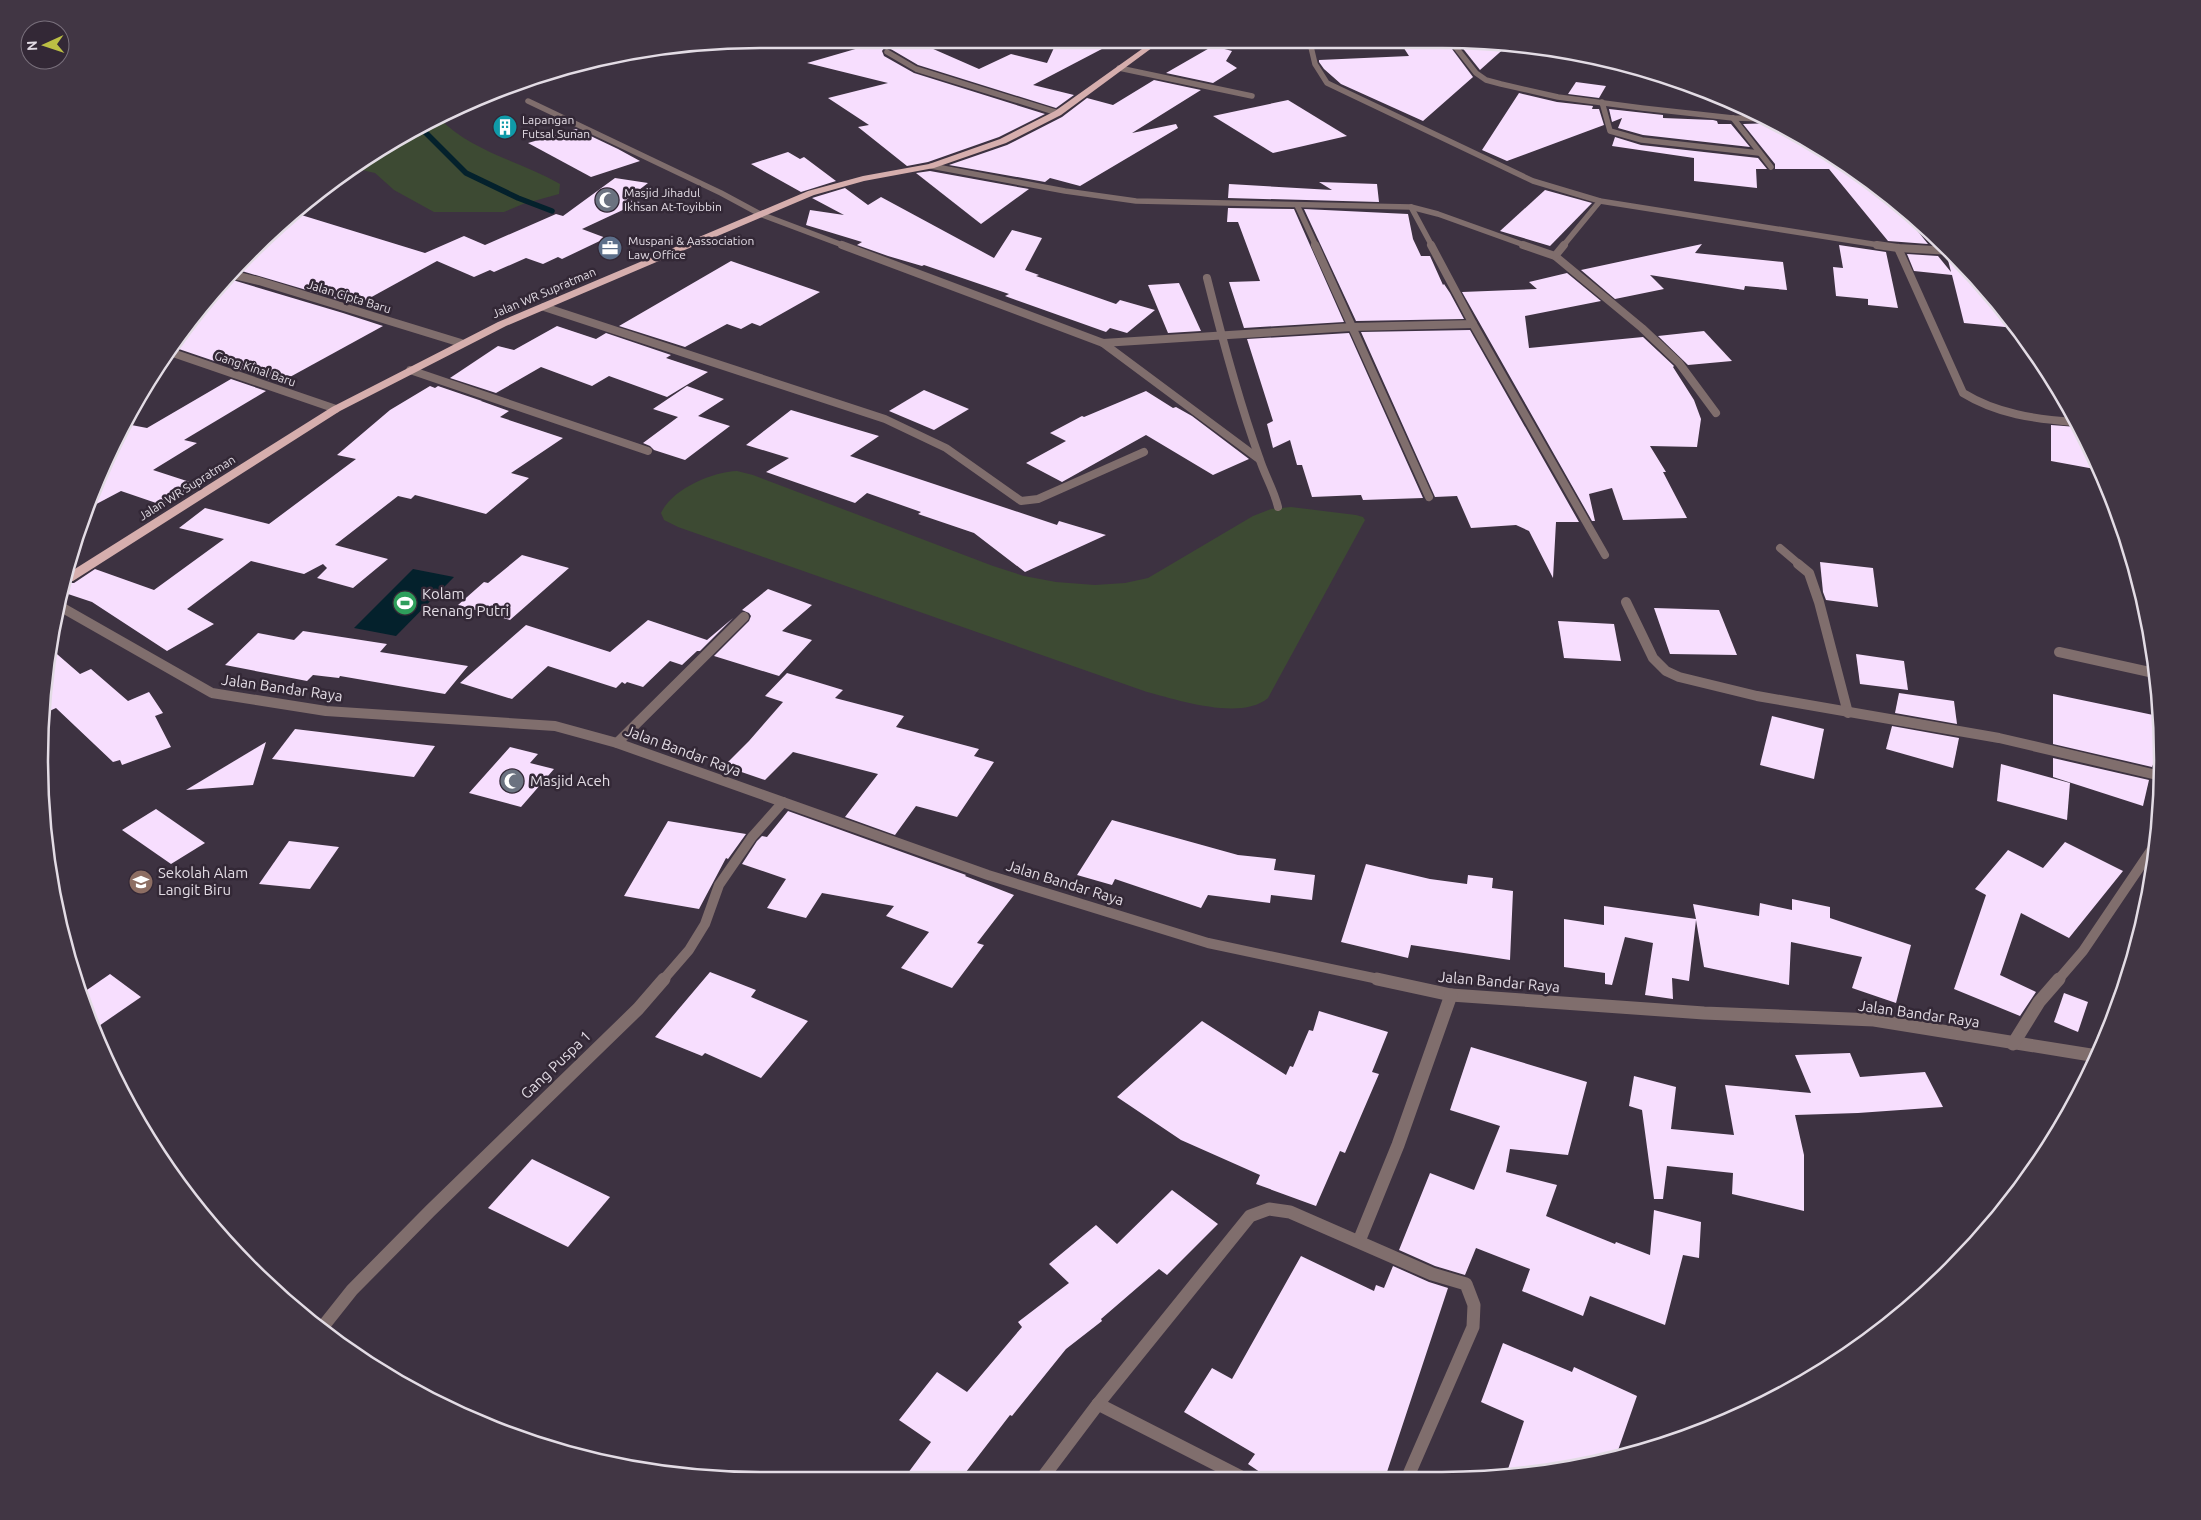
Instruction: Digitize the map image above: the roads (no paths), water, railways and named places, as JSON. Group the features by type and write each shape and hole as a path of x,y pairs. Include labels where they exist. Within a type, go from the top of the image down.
{"highway":[{"name":"Jalan WR Supratman","path":"72,575 336,409 461,343 811,193 863,178 930,166 1003,140 1058,113 1147,48"}],"street":[{"path":"1311,48 1315,64 1327,83 1533,181 1600,201 1898,248 1939,250"},
{"path":"1457,48 1476,73 1486,80 1558,97 1642,108 1750,118"},
{"path":"887,52 916,69 1058,113"},
{"path":"1119,68 1252,96"},
{"path":"528,101 585,126 654,161 730,196 760,214 1103,343 1259,459"},
{"path":"1602,102 1610,131 1616,134 1642,140 1759,153"},
{"path":"1733,118 1771,167"},
{"path":"930,166 1065,191 1136,201 1411,207 1438,214 1555,256 1654,339 1679,363 1716,413"},
{"path":"1555,256 1600,201"},
{"path":"1297,205 1429,497"},
{"path":"1411,207 1473,324 1605,555"},
{"path":"1898,248 1963,393 1975,402 2000,411 2067,421"},
{"name":"Jalan Cipta Baru","path":"237,276 461,343"},
{"path":"1207,278 1222,337 1259,459 1276,496 1278,507"},
{"path":"544,308 885,419 946,448 1021,501 1038,499 1144,452"},
{"path":"1103,343 1222,337 1352,327 1473,324"},
{"name":"Gang Kinal Baru","path":"175,354 336,409"},
{"path":"410,370 648,451"},
{"path":"1780,548 1808,572 1819,602 1848,713"},
{"path":"1626,602 1653,658 1666,672 1679,677 1757,696 2000,738 2153,774"},
{"name":"Jalan Bandar Raya","path":"64,609 212,693 326,711 555,726 617,743 988,875 1208,943 1451,995 1704,1013 1874,1020 2089,1055"},
{"path":"617,743 744,617"},
{"path":"2059,652 2147,672"},
{"name":"Gang Puspa 1","path":"325,1324 352,1290 430,1211 638,1009 689,950 705,924 719,885 752,837 783,802"},
{"path":"2013,1044 2039,1002 2083,951 2146,857"},
{"path":"1359,1241 1398,1145 1451,995"},
{"path":"1047,1472 1098,1404 1250,1216 1269,1209 1290,1212 1432,1274 1466,1284 1474,1305 1473,1327 1410,1472"},
{"path":"1098,1404 1231,1472"}],"water":[{"name":"Kolam Renang Putri","path":"413,569 454,577 396,636 354,628"}],"waterway":[{"path":"425,132 466,173 518,198 552,211"}],"place":[{"name":"Lapangan Futsal Sunan","path":"505,127"},
{"name":"Masjid Jihadul Ikhsan At-Toyibbin","path":"607,200"},
{"name":"Muspani & Aassociation Law Office","path":"610,248"},
{"name":"Kolam Renang Putri","path":"405,603"},
{"name":"Masjid Aceh","path":"512,781"},
{"name":"Sekolah Alam Langit Biru","path":"141,882"}]}
